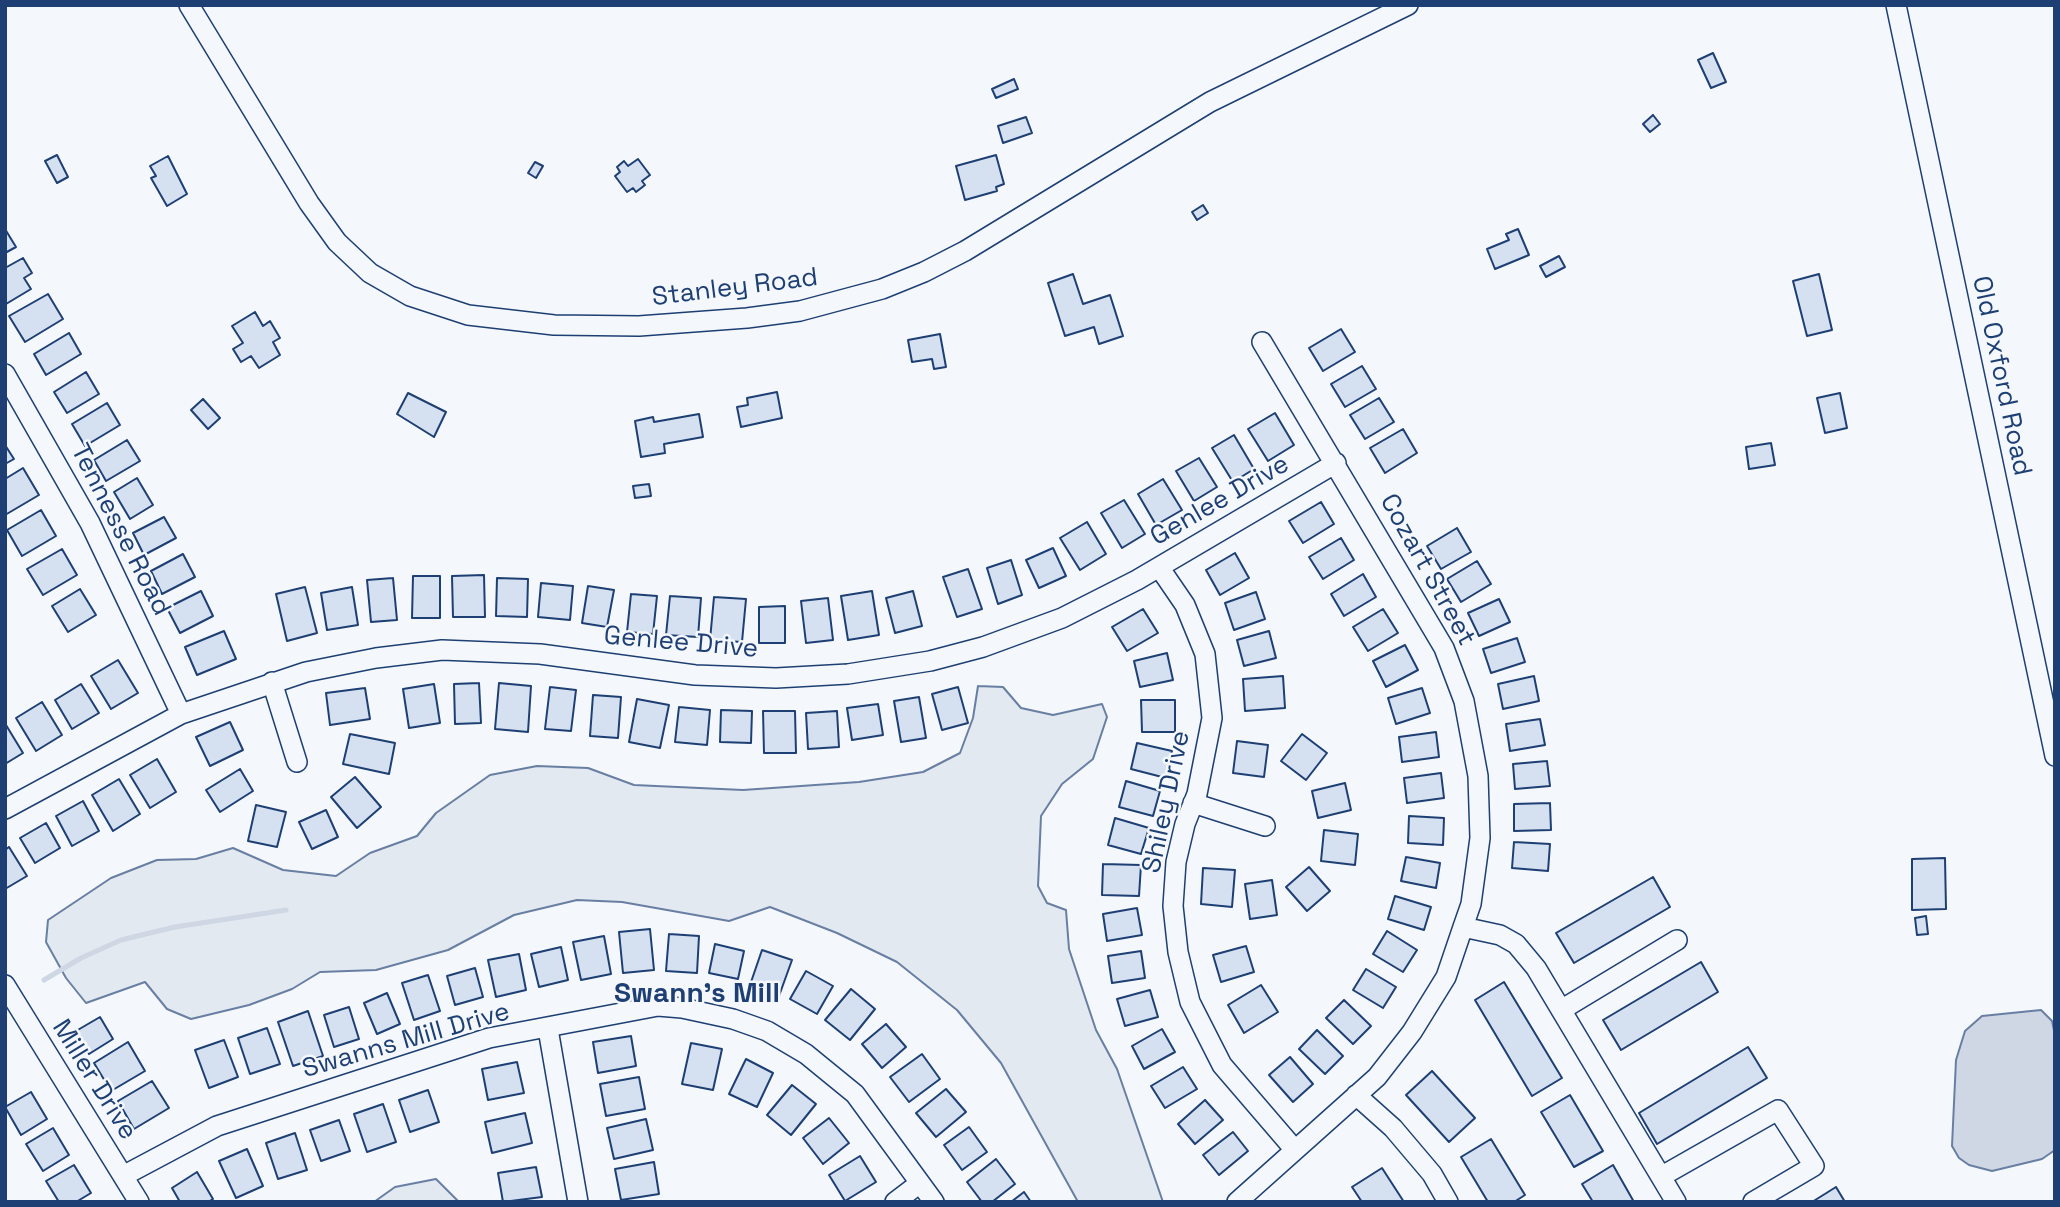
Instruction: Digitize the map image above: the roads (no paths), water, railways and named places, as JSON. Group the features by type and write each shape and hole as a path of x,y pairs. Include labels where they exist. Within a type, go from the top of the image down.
{"street":[{"name":"Stanley Road","path":"190,5 309,203 337,242 370,273 410,296 468,315 554,325 639,326 800,311 859,296 923,272 965,251 1210,102 1408,5"},
{"name":"Old Oxford Road","path":"1896,5 2055,756"},
{"name":"Cozart Street","path":"1237,1202 1377,1077 1412,1032 1446,977 1471,904 1480,838 1478,776 1464,701 1444,648 1262,342"},
{"name":"Tennesse Road","path":"5,374 90,523 181,714"},
{"name":"Genlee Drive","path":"5,809 181,714 272,682 376,658 442,650 540,654 695,675 776,678 848,674 930,661 983,647 1062,618 1159,567 1336,463"},
{"name":"Shiley Drive","path":"1159,567 1185,604 1205,654 1212,718 1193,803 1176,862 1173,906 1178,952 1190,1002 1222,1065 1295,1150"},
{"path":"272,682 297,762"},
{"path":"1193,803 1265,826"},
{"path":"1463,927 1500,935 1516,944 1536,968 1676,1202"},
{"path":"1561,1010 1677,940"},
{"name":"Miller Drive","path":"5,985 139,1202"},
{"name":"Swanns Mill Drive","path":"123,1176 217,1126 489,1038 548,1029 658,1006 682,1007 767,1031 806,1054 855,1094 934,1202"},
{"path":"548,1029 578,1202"},
{"path":"1356,1095 1393,1128 1432,1174 1448,1202"},
{"path":"1662,1176 1778,1110 1814,1166 1753,1202"},
{"path":"895,1202 920,1184"}],"waterway":[{"path":"44,980 81,958 121,940 175,927 286,910"}],"district":[{"name":"Swann's Mill","path":"697,994"}]}
